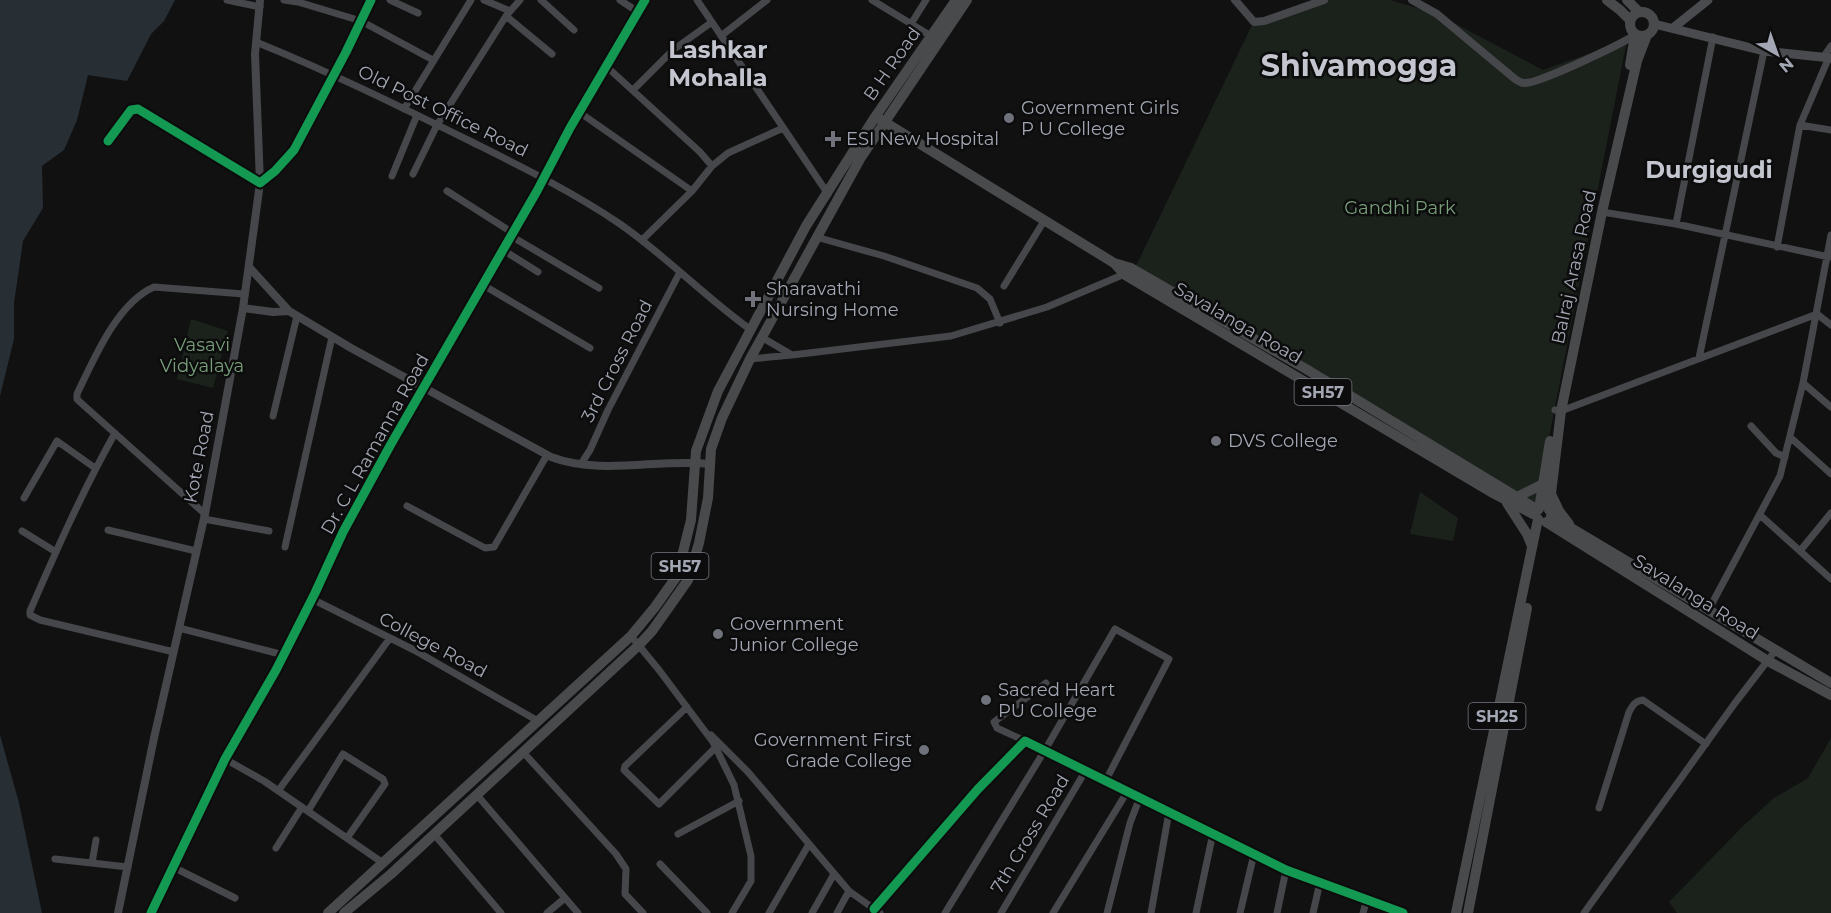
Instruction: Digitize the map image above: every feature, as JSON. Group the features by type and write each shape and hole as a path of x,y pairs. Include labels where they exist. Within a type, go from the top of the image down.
{"main road":[{"name":"B H Road","path":"880,119 956,0"},
{"path":"880,119 967,0"},
{"path":"1607,0 1630,20"},
{"path":"1627,0 1639,12 1648,14 1654,24 1764,51 1828,57"},
{"path":"1673,28 1708,0"},
{"path":"1543,515 1544,484 1596,211 1625,91 1635,35 1630,28 1630,20 1639,12"},
{"path":"1635,35 1647,35 1654,24"},
{"name":"Balraj Arasa Road","path":"1543,515 1551,493 1558,410 1637,60 1647,35"},
{"name":"SH57","path":"327,913 631,636 677,576 691,520 696,451 711,408 806,226 880,119"},
{"name":"SH57","path":"344,913 477,795 578,699 639,645 652,631 688,580 699,543 708,498 711,449 722,418 750,358 763,338 880,119"},
{"name":"Savalanga Road","path":"880,119 1505,500 1576,531 1831,683"},
{"name":"Savalanga Road","path":"1128,272 1306,369 1517,497 1768,661 1831,695"},
{"path":"1517,497 1544,484"},
{"path":"1551,493 1559,511 1576,531"},
{"path":"1505,500 1519,520 1532,546"},
{"name":"SH25","path":"1456,913 1532,546 1543,515"},
{"name":"SH25","path":"1468,913 1543,515"}],"street":[{"path":"228,0 260,4"},
{"path":"284,0 361,21 434,60"},
{"path":"108,141 130,110 135,108 260,183 275,171 294,150 371,0"},
{"path":"390,0 418,13"},
{"path":"404,109 471,0"},
{"path":"484,0 508,13 552,54"},
{"path":"412,174 437,125 508,13 520,0"},
{"path":"541,0 574,30"},
{"path":"620,0 638,12"},
{"name":"Dr. C L Ramanna Road","path":"151,913 225,759 284,655 342,532 544,179 579,112 645,0"},
{"path":"697,0 828,194"},
{"path":"721,36 767,0"},
{"path":"872,0 931,36"},
{"path":"911,24 926,0"},
{"path":"1235,0 1254,22 1264,21 1324,0"},
{"path":"1412,0 1437,14 1524,84 1604,51 1635,35"},
{"name":"Kote Road","path":"118,913 204,517 243,308 260,183 256,112 256,42 260,4"},
{"path":"633,90 673,50 712,22"},
{"path":"1676,224 1713,37"},
{"name":"Old Post Office Road","path":"256,42 334,75 417,115 593,206 642,240 751,330"},
{"path":"1777,247 1800,125 1831,46"},
{"path":"1699,358 1764,51"},
{"path":"607,67 700,152 712,166"},
{"path":"579,112 692,191"},
{"path":"392,176 417,115"},
{"path":"1800,125 1831,130"},
{"path":"642,240 692,191 712,166 728,153 783,128"},
{"path":"447,191 599,288"},
{"path":"1602,212 1676,224 1829,257"},
{"path":"1004,286 1044,221"},
{"path":"1708,611 1780,476 1803,383 1829,257 1831,236"},
{"path":"816,237 884,256 976,288 990,299 1000,322"},
{"path":"503,250 538,272"},
{"path":"249,267 297,316 547,455 568,463 581,464 635,465 695,462 711,464"},
{"name":"3rd Cross Road","path":"581,464 680,272"},
{"path":"750,358 951,336 1047,307 1128,272"},
{"path":"483,285 590,348"},
{"path":"244,294 154,287 141,292 104,337 77,394 77,399 204,517 269,531"},
{"path":"243,308 273,312 289,310"},
{"path":"1558,410 1817,314"},
{"path":"1817,314 1831,325"},
{"path":"273,416 297,316"},
{"path":"285,547 332,337"},
{"path":"763,338 792,355"},
{"path":"1803,383 1831,407"},
{"path":"1751,426 1776,453 1785,457"},
{"path":"115,433 95,468 30,615 40,620 174,652"},
{"path":"1790,437 1831,474"},
{"path":"24,498 57,441 95,468"},
{"path":"407,506 485,548 491,549 547,455"},
{"path":"1800,551 1831,513"},
{"path":"1760,515 1831,579"},
{"path":"108,530 196,551"},
{"path":"22,531 56,552"},
{"name":"College Road","path":"312,599 390,638 538,721"},
{"path":"179,627 284,655"},
{"path":"945,913 1116,629 1169,659 1106,780"},
{"path":"631,636 697,720 716,748 735,785 751,856 751,881 732,913"},
{"path":"278,791 390,638"},
{"path":"1584,913 1775,651"},
{"path":"1046,682 994,722 997,728 1286,870 1403,913"},
{"path":"1599,808 1629,712 1638,701 1643,700 1706,744"},
{"path":"687,707 625,766 624,770 659,804 716,748"},
{"path":"697,720 748,772 849,891 874,909"},
{"path":"862,913 874,909 978,789 1025,741"},
{"path":"523,752 616,854 626,869 625,894 643,913"},
{"path":"276,848 343,754 382,779 386,784 347,838"},
{"path":"225,759 278,791 383,863"},
{"name":"7th Cross Road","path":"1000,913 1086,770"},
{"path":"1053,913 1127,792"},
{"path":"477,795 578,913"},
{"path":"1107,913 1127,833 1140,797"},
{"path":"678,834 739,801"},
{"path":"1151,913 1169,812"},
{"path":"1196,913 1213,833"},
{"path":"434,834 501,913"},
{"path":"92,863 96,840"},
{"path":"769,913 809,844"},
{"path":"1240,913 1254,854"},
{"path":"56,859 128,867"},
{"path":"660,864 707,913"},
{"path":"173,867 235,898"},
{"path":"1277,913 1286,870"},
{"path":"812,913 834,874"},
{"path":"1313,913 1320,882"},
{"path":"837,913 849,891"},
{"path":"547,913 565,898"},
{"path":"1363,913 1367,899"}],"green space":[{"name":"Gandhi Park","path":"1324,0 1390,0 1437,14 1543,70 1627,40 1535,509 1135,268 1252,25"},
{"name":"Vasavi Vidyalaya","path":"191,319 228,331 213,388 177,379"},
{"path":"1420,492 1458,518 1453,541 1410,534"},
{"path":"1831,738 1831,913 1677,913 1669,902 1744,825 1774,798 1808,778"}],"shaded area":[{"path":"0,0 175,0 164,21 151,34 127,81 88,75 77,120 64,150 42,166 43,208 23,241 14,303 14,339 0,396"},
{"path":"0,735 19,803 42,913 0,913"}],"cycle path":[{"path":"108,141 131,110 138,109 260,183 275,171 294,150 371,0"},
{"path":"151,913 225,759 276,670 343,532 537,191 570,128 645,0"},
{"path":"874,909 978,789 1025,741 1286,870 1403,913"}],"place":[{"name":"Government Girls P U College","path":"1009,118"},
{"name":"ESI New Hospital","path":"833,139"},
{"name":"Sharavathi Nursing Home","path":"753,299"},
{"name":"DVS College","path":"1216,441"},
{"name":"Government Junior College","path":"718,634"},
{"name":"Sacred Heart PU College","path":"986,700"},
{"name":"Government First Grade College","path":"924,750"}],"district":[{"name":"Lashkar Mohalla","path":"718,64"},
{"name":"Shivamogga","path":"1359,66"},
{"name":"Durgigudi","path":"1709,170"}]}
